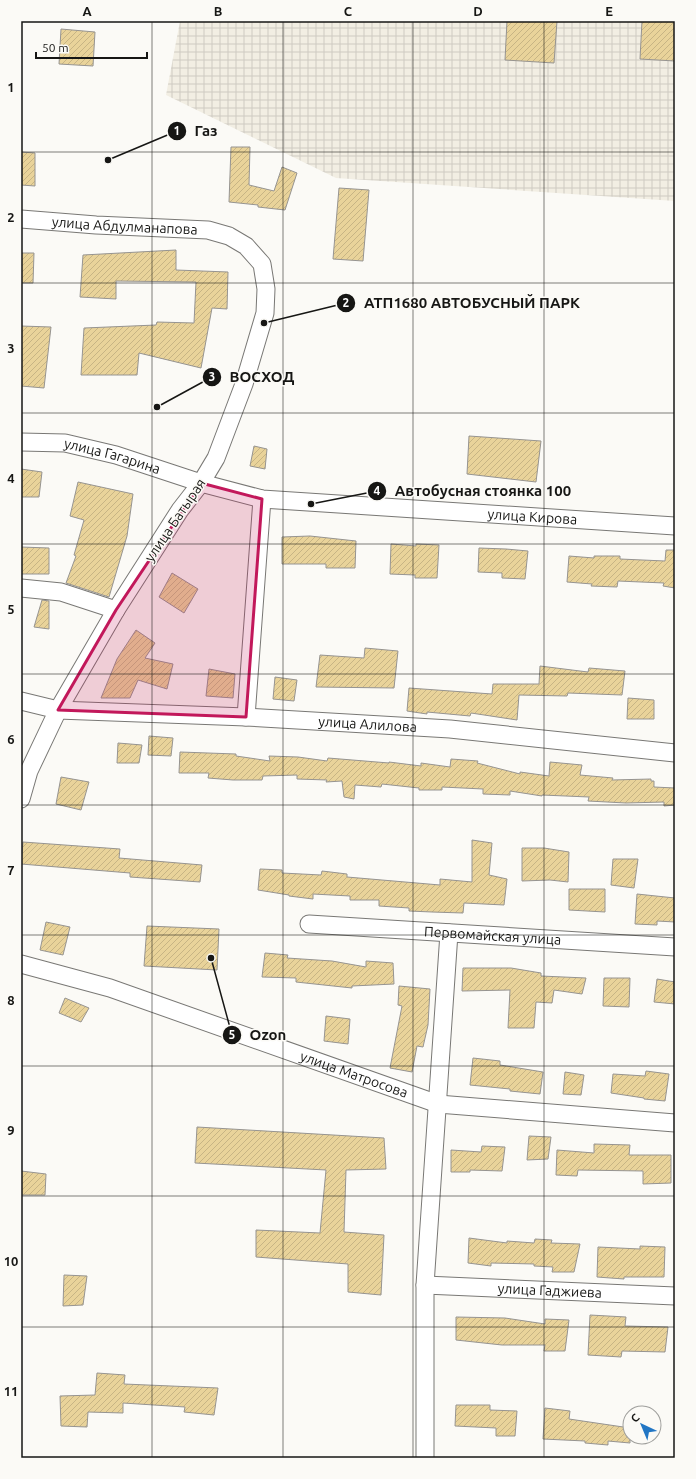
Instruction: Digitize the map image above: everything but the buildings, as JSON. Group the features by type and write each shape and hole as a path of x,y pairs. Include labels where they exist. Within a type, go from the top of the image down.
{"street":[{"name":"улица Абдулманапова","path":"21,219 208,230 229,236"},
{"name":"улица Батырая","path":"21,799 30,771 58,710 116,610 180,510 201,483 216,458 244,384 265,313 266,289 262,264 246,246 229,236"},
{"name":"улица Гагарина","path":"21,442 65,443 116,455 201,483"},
{"name":"улица Кирова","path":"201,483 262,499 675,526"},
{"path":"246,717 262,499"},
{"path":"21,588 61,592 116,610"},
{"name":"улица Алилова","path":"21,701 58,710 246,717 450,729 675,753"},
{"name":"Первомайская улица","path":"310,924 675,947"},
{"path":"425,1458 425,1284 438,1104 448,933"},
{"name":"улица Матросова","path":"21,964 110,988 438,1104 675,1122"},
{"name":"улица Гаджиева","path":"425,1284 675,1296"}],"highlighted area":[{"path":"201,483 262,499 246,717 58,710 116,610"}],"shaded area":[{"path":"180,21 675,21 675,201 336,178 166,95"}],"place":[{"name":"Газ","path":"108,160"},
{"name":"АТП1680 АВТОБУСНЫЙ ПАРК","path":"264,323"},
{"name":"ВОСХОД","path":"157,407"},
{"name":"Автобусная стоянка 100","path":"311,504"},
{"name":"Ozon","path":"211,958"}]}
